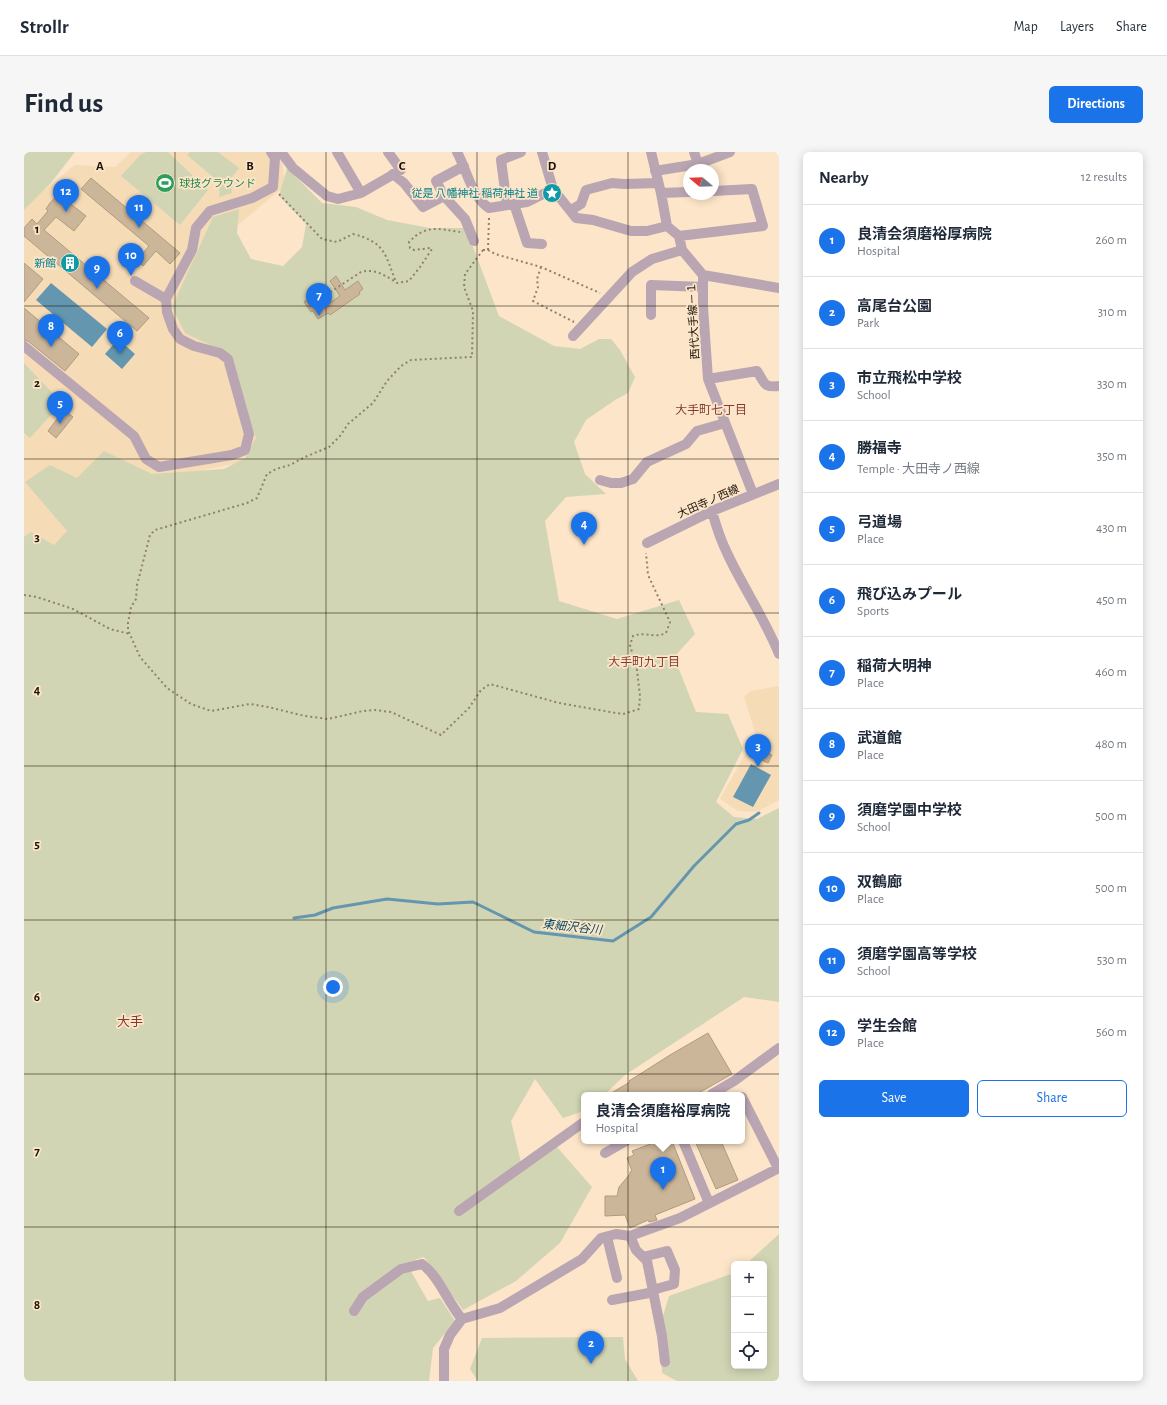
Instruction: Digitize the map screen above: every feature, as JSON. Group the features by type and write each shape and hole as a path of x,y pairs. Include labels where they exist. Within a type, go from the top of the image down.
{"street":[{"path":"24,346 134,436 146,459 159,467 232,455 245,450 249,434 228,359 220,353 194,346 180,339 173,328 167,312 166,298 192,250 196,228 210,211 252,198 273,187 275,158 271,152"},
{"path":"281,152 293,168 327,196 338,199 361,193 401,170 388,152"},
{"path":"337,152 361,193"},
{"path":"457,152 481,202 489,208 527,202 553,189"},
{"path":"521,152 501,160 511,205 527,243 542,244"},
{"path":"542,152 553,189 576,218 593,220 631,231 647,231 667,226"},
{"path":"651,152 667,226 679,236 763,226 752,189 719,191"},
{"path":"694,152 698,164 730,152"},
{"path":"464,166 436,181 444,196 465,219 474,241"},
{"path":"655,171 683,166"},
{"path":"393,174 404,183 423,207 444,196"},
{"path":"571,210 581,204 586,190 612,183 683,191"},
{"name":"西代大手線－１","path":"679,236 682,250 702,275 708,379 754,494"},
{"path":"573,336 632,272 652,259 682,250"},
{"path":"702,275 779,288"},
{"path":"135,281 166,298"},
{"path":"651,315 651,285 703,286"},
{"path":"708,379 757,371 766,386 779,386"},
{"path":"600,480 616,483 633,479 647,462 686,444 697,431 725,423"},
{"name":"大田寺ノ西線","path":"647,542 712,511 779,484"},
{"path":"712,511 719,535 728,555 770,633 779,654"},
{"path":"715,1092 734,1081 779,1048"},
{"path":"734,1081 740,1092"},
{"path":"444,1381 444,1349 450,1335 462,1319 500,1308 582,1259 601,1238 616,1234 630,1236 680,1218 779,1168 745,1102"},
{"path":"459,1210 581,1124"},
{"path":"608,1148 618,1144"},
{"path":"684,1144 709,1203"},
{"path":"607,1236 617,1278"},
{"path":"630,1236 636,1250 647,1261 662,1336 665,1362"},
{"path":"612,1300 649,1293 674,1284 675,1270 667,1251 643,1257"},
{"path":"354,1311 363,1297 401,1269 422,1264 429,1269 462,1319"}],"path":[{"path":"273,187 322,239 337,242 353,234 367,237 378,244 385,254 397,283"},
{"path":"488,250 489,208"},
{"path":"326,295 361,272 366,271 380,272 397,283 409,281 432,249 414,250 410,248 409,242 415,235 433,228 462,233 474,241"},
{"path":"610,297 541,267 495,254 488,250 483,250 465,274 464,287 473,311 472,357 411,360 401,366 387,381 373,403 348,424 340,436 329,446 290,465 276,469 267,474 257,498 242,504 155,530 150,535 148,541 137,585 136,599 131,607 128,630 140,657 166,688 191,704 211,711 250,704 305,716 328,719 363,711 375,710 392,712 441,735 469,708 481,690 490,684 559,703 623,714 639,709 640,696 637,670 630,645 633,636 640,633 659,636 666,633 670,622 648,576 646,554 647,542"},
{"path":"541,267 537,279 538,287 533,301 582,326"},
{"path":"24,595 37,597 73,609 110,629 130,634"}],"shaded area":[{"path":"131,152 274,152 282,159 285,186 200,256 236,348 257,441 239,463 130,484 57,562 24,561 24,207 75,165 115,167"},
{"path":"779,686 779,800 756,812 738,811 720,799 756,735 744,697 751,691"}],"green space":[{"path":"24,152 75,152 50,184 24,210"},
{"name":"球技グラウンド","path":"146,152 168,152 208,190 180,225 121,176 140,155"},
{"path":"190,152 218,152 239,168 231,178 232,193 219,197 220,183 187,155"},
{"path":"287,168 322,203 356,207 387,220 430,228 466,228 499,316 554,346 580,349 599,339 611,339 620,350 635,377 628,393 586,420 574,442 585,474 606,494 566,497 545,521 559,601 617,619 679,600 695,634 674,657 696,712 728,714 743,749 716,802 734,817 757,819 779,808 779,1002 744,997 625,1075 607,1092 581,1092 581,1112 563,1118 535,1079 511,1121 523,1171 557,1147 592,1187 560,1243 516,1281 463,1310 424,1257 417,1259 408,1266 428,1301 440,1298 455,1321 433,1348 429,1381 24,1381 24,537 31,532 54,545 67,531 25,482 50,465 77,478 104,451 152,474 224,469 245,458 256,438 242,399 229,354 185,333 172,307 213,217 239,209 237,233 251,259 283,266 302,247 306,224 279,196"},
{"path":"24,363 62,403 30,438 24,433"},
{"path":"779,1234 779,1381 677,1381 662,1373 660,1326 669,1296 731,1274 731,1369 767,1369 767,1261 749,1261"},
{"path":"623,1337 625,1359 638,1381 478,1381 470,1369 482,1338"}],"water":[{"path":"51,283 107,329 92,347 36,300"},
{"path":"118,339 135,354 122,369 105,354"},
{"path":"751,764 771,775 753,807 733,797"}],"building":[{"path":"91,178 180,253 170,264 156,251 143,266 137,260 149,246 81,189"},
{"name":"新館","path":"58,194 86,216 74,231 56,217 44,230 149,318 137,331 24,236 24,228 32,219 37,224 48,211 46,209"},
{"path":"24,263 43,279 24,302"},
{"path":"336,276 345,290 358,281 363,289 359,292 360,294 330,315 328,313 318,319 313,311 311,312 304,302 318,292 327,305 340,296 330,281"},
{"path":"24,308 79,354 65,371 28,341 24,340"},
{"path":"64,410 73,417 56,438 48,431"},
{"path":"752,745 772,755 768,763 748,753"},
{"path":"708,1033 732,1074 700,1092 613,1092 630,1082 629,1081"},
{"path":"650,1144 673,1144 695,1199 655,1215 657,1220 649,1222 648,1220 630,1228 625,1215 605,1216 605,1196 617,1196 619,1187 632,1171 627,1158 634,1155 632,1151"},
{"path":"696,1144 722,1144 738,1180 716,1189"}],"waterway":[{"name":"東細沢谷川","path":"294,918 315,915 333,908 387,899 438,904 473,902 534,932 613,941 651,917 694,866 736,824 749,820 759,813"}],"place":[{"name":"球技グラウンド","path":"165,183"},
{"name":"従是 八幡神社 稲荷神社 道","path":"552,193"},
{"name":"学生会館","path":"66,212"},
{"name":"須磨学園高等学校","path":"139,228"},
{"name":"新館","path":"70,263"},
{"name":"双鶴廊","path":"131,276"},
{"name":"須磨学園中学校","path":"97,289"},
{"name":"稲荷大明神","path":"319,316"},
{"name":"武道館","path":"51,347"},
{"name":"飛び込みプール","path":"120,354"},
{"name":"弓道場","path":"60,424"},
{"name":"勝福寺","path":"584,545"},
{"name":"市立飛松中学校","path":"758,767"},
{"name":"良清会須磨裕厚病院","path":"663,1190"},
{"name":"高尾台公園","path":"591,1364"}],"district":[{"name":"大手町七丁目","path":"711,410"},
{"name":"大手町九丁目","path":"644,662"},
{"name":"大手","path":"130,1021"}]}
